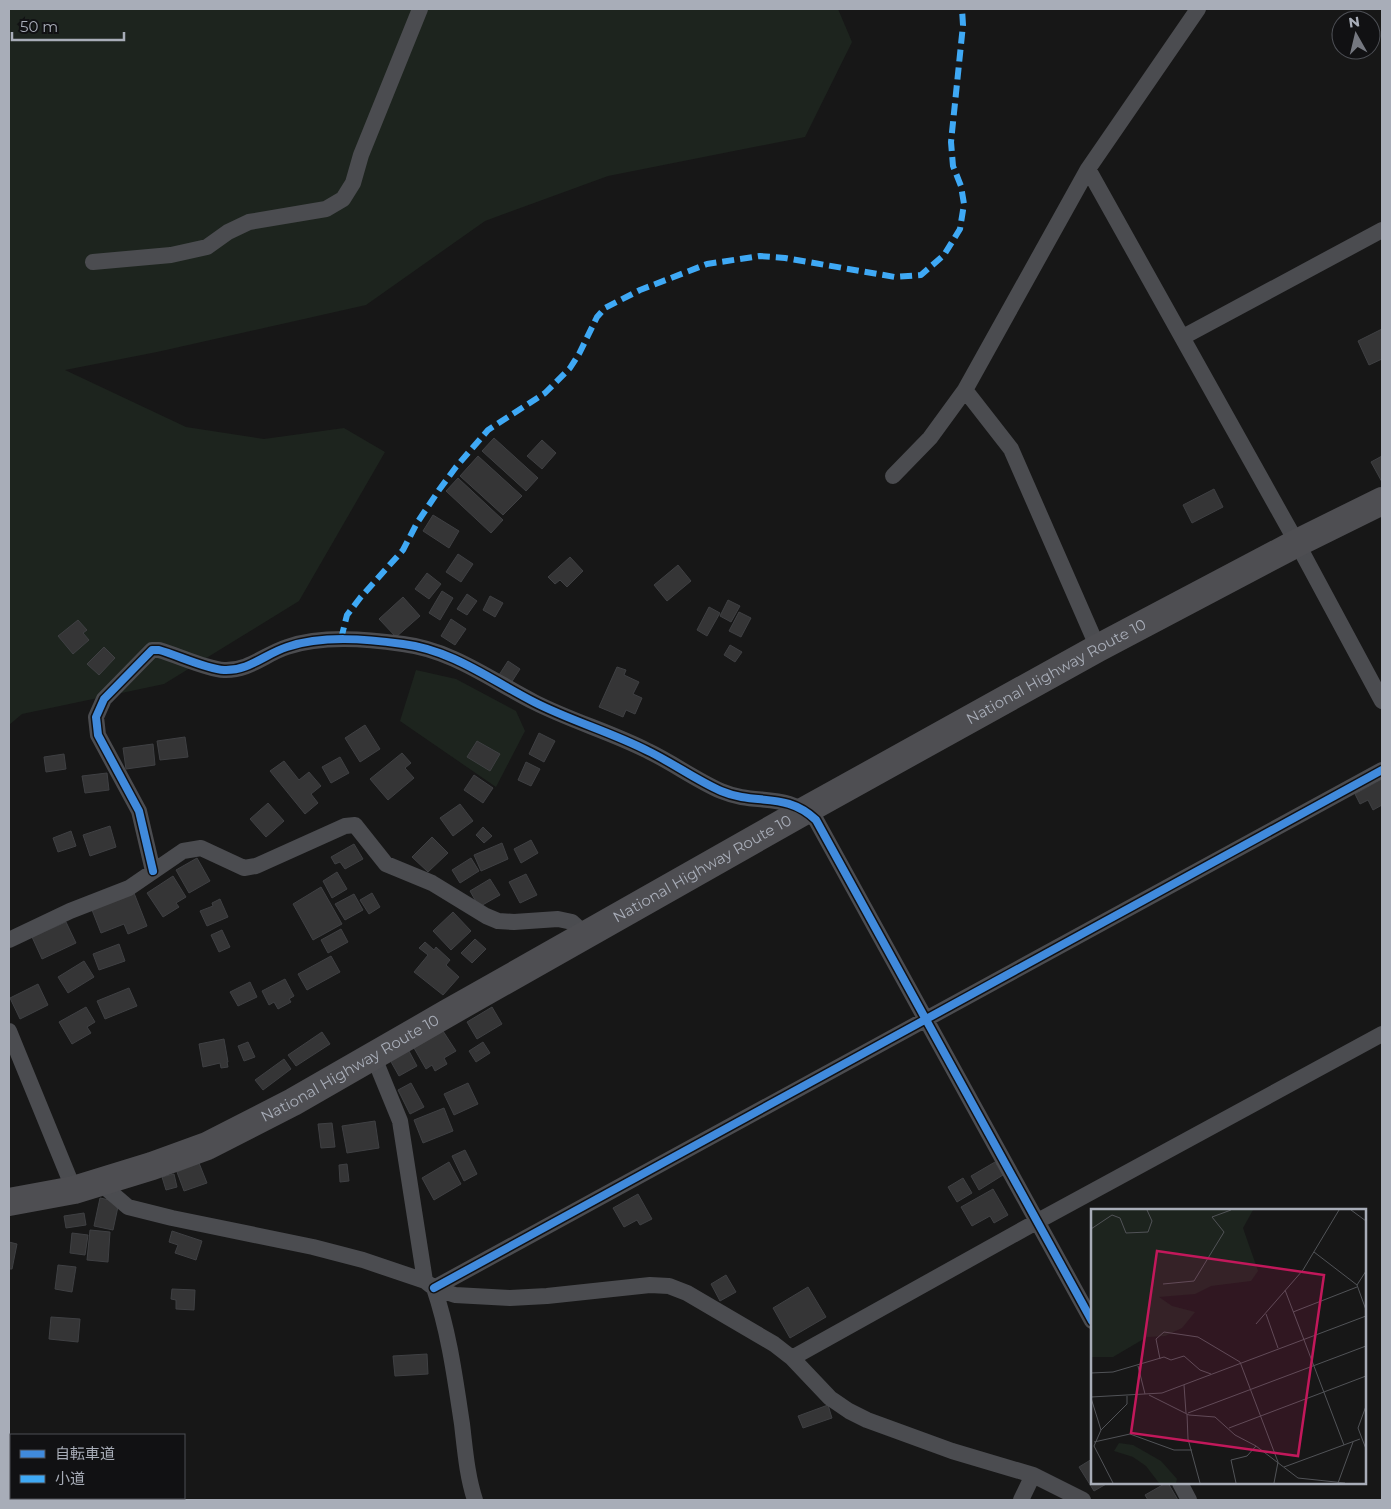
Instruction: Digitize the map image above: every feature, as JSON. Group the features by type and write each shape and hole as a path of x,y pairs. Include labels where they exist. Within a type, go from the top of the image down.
{"highway":[{"name":"National Highway Route 10","path":"9,1202 74,1190 100,1183 207,1146 293,1102 806,810 1098,648 1297,543 1382,501"}],"street":[{"path":"93,262 171,255 207,247 228,232 249,222 326,209 343,199 353,183 361,155 420,9"},
{"path":"893,476 930,438 964,390 1088,169 1198,9"},
{"path":"1088,169 1297,543 1382,701"},
{"path":"1182,337 1382,230"},
{"path":"964,390 1012,449 1098,648"},
{"path":"153,871 139,811 98,735 96,718 104,699 152,650 159,650 223,670 241,668 286,647 340,638 404,644 432,650 488,675 534,702 648,751 721,791 744,798 788,802 806,810 816,820 1091,1319"},
{"path":"430,1284 926,1019 1382,770"},
{"path":"9,940 70,911 129,888 184,851 201,848 244,868 256,866 345,826 356,825 386,864 432,883 486,916 498,921 514,922 558,919 572,922 586,935"},
{"path":"9,1031 74,1190"},
{"path":"792,1358 1038,1221 1382,1034"},
{"path":"373,1055 400,1121 430,1284 442,1311 451,1354 469,1476 476,1500"},
{"path":"100,1183 128,1207 313,1247 363,1260 455,1295 510,1298 650,1285 669,1286 687,1293 774,1344 792,1358 830,1398 849,1411 867,1420 952,1451 1033,1475 1083,1500"},
{"path":"1021,1500 1033,1475"},
{"path":"1181,1484 1189,1500"}],"shaded area":[{"path":"9,9 838,9 852,42 805,137 608,176 485,221 366,305 157,352 65,370 186,427 264,439 344,428 385,452 299,601 164,684 22,714 9,725"},
{"path":"416,670 456,679 516,711 525,731 496,787 400,721"}],"building":[{"path":"1382,329 1382,359 1369,365 1358,341"},
{"path":"494,438 538,478 526,491 482,451"},
{"path":"542,440 556,453 542,469 527,456"},
{"path":"478,456 522,496 503,515 460,476"},
{"path":"1382,456 1382,482 1371,462"},
{"path":"458,478 503,520 491,533 446,491"},
{"path":"1214,489 1223,507 1192,523 1183,505"},
{"path":"433,515 459,531 449,548 423,531"},
{"path":"458,554 473,564 461,582 446,572"},
{"path":"570,557 583,571 567,587 560,580 555,584 548,577"},
{"path":"678,565 691,581 667,601 654,585"},
{"path":"427,573 441,584 429,599 415,589"},
{"path":"442,591 453,598 440,620 429,613"},
{"path":"467,594 477,601 467,615 457,609"},
{"path":"490,596 503,603 495,617 483,610"},
{"path":"403,597 420,616 396,637 379,619"},
{"path":"728,600 740,606 731,622 720,616"},
{"path":"709,607 720,613 707,636 697,630"},
{"path":"739,612 751,618 741,637 729,631"},
{"path":"451,619 466,629 455,645 441,636"},
{"path":"78,620 87,630 83,633 89,640 73,654 58,636"},
{"path":"730,645 742,652 735,662 724,655"},
{"path":"104,647 115,658 99,675 87,664"},
{"path":"508,661 520,669 511,683 499,675"},
{"path":"617,667 626,670 624,675 639,682 633,694 642,698 635,714 626,710 623,717 599,707"},
{"path":"365,725 380,749 360,762 345,738"},
{"path":"539,733 555,741 544,762 529,754"},
{"path":"185,737 188,757 160,760 157,741"},
{"path":"477,741 500,754 490,771 467,757"},
{"path":"153,744 155,765 126,769 123,748"},
{"path":"402,753 411,763 405,768 414,778 388,800 370,779"},
{"path":"64,754 66,769 46,772 44,757"},
{"path":"340,757 349,773 331,783 322,767"},
{"path":"284,761 299,780 309,772 321,786 311,794 318,803 305,814 270,771"},
{"path":"526,762 540,769 531,786 518,780"},
{"path":"107,773 109,790 85,793 82,776"},
{"path":"474,775 493,788 483,803 464,790"},
{"path":"1382,779 1382,805 1373,810 1368,800 1360,804 1355,794"},
{"path":"268,803 284,821 266,837 250,819"},
{"path":"460,804 473,821 453,836 440,818"},
{"path":"110,826 116,847 90,856 83,835"},
{"path":"483,827 492,836 484,843 476,835"},
{"path":"71,831 76,846 58,852 53,838"},
{"path":"432,837 448,853 428,872 412,857"},
{"path":"531,840 538,853 521,863 514,849"},
{"path":"502,843 508,859 481,871 474,855"},
{"path":"354,844 363,859 345,869 340,862 335,864 331,857"},
{"path":"197,858 210,881 189,893 176,870"},
{"path":"471,858 479,871 460,883 452,870"},
{"path":"337,872 347,889 332,898 323,881"},
{"path":"526,874 537,895 520,903 509,882"},
{"path":"173,876 186,897 176,903 179,907 163,917 147,893"},
{"path":"490,879 500,895 479,907 470,891"},
{"path":"321,887 342,924 313,940 293,904"},
{"path":"134,893 147,926 128,934 124,924 101,933 92,910"},
{"path":"372,893 380,907 369,914 360,900"},
{"path":"354,894 363,910 345,920 335,904"},
{"path":"220,899 228,917 207,926 200,911 213,906 212,903"},
{"path":"453,912 471,931 451,950 433,931"},
{"path":"66,922 76,943 42,959 32,937"},
{"path":"341,929 348,942 328,953 321,940"},
{"path":"222,930 230,947 219,952 211,935"},
{"path":"475,939 486,949 472,963 461,953"},
{"path":"425,942 434,950 436,947 450,960 446,965 459,977 443,995 414,972 428,955 419,948"},
{"path":"119,944 125,961 99,970 93,954"},
{"path":"331,956 340,972 307,990 298,974"},
{"path":"84,961 94,977 68,993 58,977"},
{"path":"285,979 294,996 289,999 291,1002 278,1009 274,1002 269,1005 262,991"},
{"path":"250,982 257,997 238,1006 230,992"},
{"path":"38,984 48,1005 20,1019 10,998"},
{"path":"129,988 137,1006 105,1019 97,1001"},
{"path":"86,1007 95,1022 87,1027 91,1033 72,1044 59,1022"},
{"path":"492,1007 502,1024 477,1039 467,1022"},
{"path":"443,1031 456,1051 444,1058 447,1064 435,1071 432,1065 426,1069 414,1048"},
{"path":"322,1032 330,1044 296,1066 288,1055"},
{"path":"224,1039 228,1067 221,1068 220,1063 203,1067 199,1044"},
{"path":"248,1042 255,1057 244,1061 238,1046"},
{"path":"483,1042 490,1053 476,1062 469,1051"},
{"path":"409,1051 417,1066 399,1076 390,1060"},
{"path":"284,1059 291,1069 263,1090 255,1080"},
{"path":"411,1083 424,1107 410,1114 398,1090"},
{"path":"468,1083 478,1104 454,1115 444,1094"},
{"path":"444,1108 453,1131 423,1143 414,1120"},
{"path":"375,1121 379,1148 347,1153 342,1126"},
{"path":"332,1123 335,1147 321,1148 318,1124"},
{"path":"465,1150 477,1174 464,1181 452,1156"},
{"path":"449,1162 461,1184 434,1200 422,1178"},
{"path":"995,1162 1003,1175 979,1190 971,1176"},
{"path":"199,1163 207,1183 184,1191 177,1172"},
{"path":"347,1164 349,1181 340,1182 339,1165"},
{"path":"174,1174 177,1187 166,1190 162,1177"},
{"path":"963,1178 972,1193 957,1202 948,1187"},
{"path":"993,1189 1008,1215 994,1223 990,1216 972,1226 961,1207"},
{"path":"638,1194 652,1219 640,1225 637,1220 624,1227 613,1208"},
{"path":"100,1198 119,1202 113,1230 94,1226"},
{"path":"84,1213 86,1225 66,1228 64,1216"},
{"path":"90,1230 110,1232 108,1262 87,1260"},
{"path":"172,1231 202,1241 196,1260 175,1253 178,1245 169,1242"},
{"path":"72,1233 88,1235 85,1255 70,1253"},
{"path":"9,1242 17,1244 12,1269 9,1269"},
{"path":"58,1265 76,1267 72,1292 55,1289"},
{"path":"726,1275 736,1292 720,1301 711,1284"},
{"path":"808,1287 826,1317 790,1338 773,1308"},
{"path":"172,1289 195,1290 194,1310 176,1309 176,1300 171,1299"},
{"path":"51,1317 80,1319 78,1342 49,1339"},
{"path":"427,1354 428,1374 395,1376 393,1356"},
{"path":"828,1405 832,1418 803,1428 798,1416"},
{"path":"1091,1460 1091,1484 1106,1484 1094,1491 1079,1467"},
{"path":"1164,1484 1169,1484 1178,1500 1148,1500 1145,1495"}],"marked path":[{"path":"341,639 347,615 403,550 417,523 456,467 488,430 545,393 570,368 597,317 605,308 640,290 707,264 760,256 785,258 895,277 921,275 944,255 960,229 964,204 961,186 953,166 951,142 963,25 962,9"}],"cycle path":[{"path":"153,871 139,811 98,735 96,717 104,699 152,650 159,650 200,665 233,670 249,665 287,647 330,639 389,642 421,647 455,659 548,709 634,744 721,791 746,798 770,800 793,805 805,811 816,820 1091,1319"},
{"path":"434,1288 1382,770"}]}
